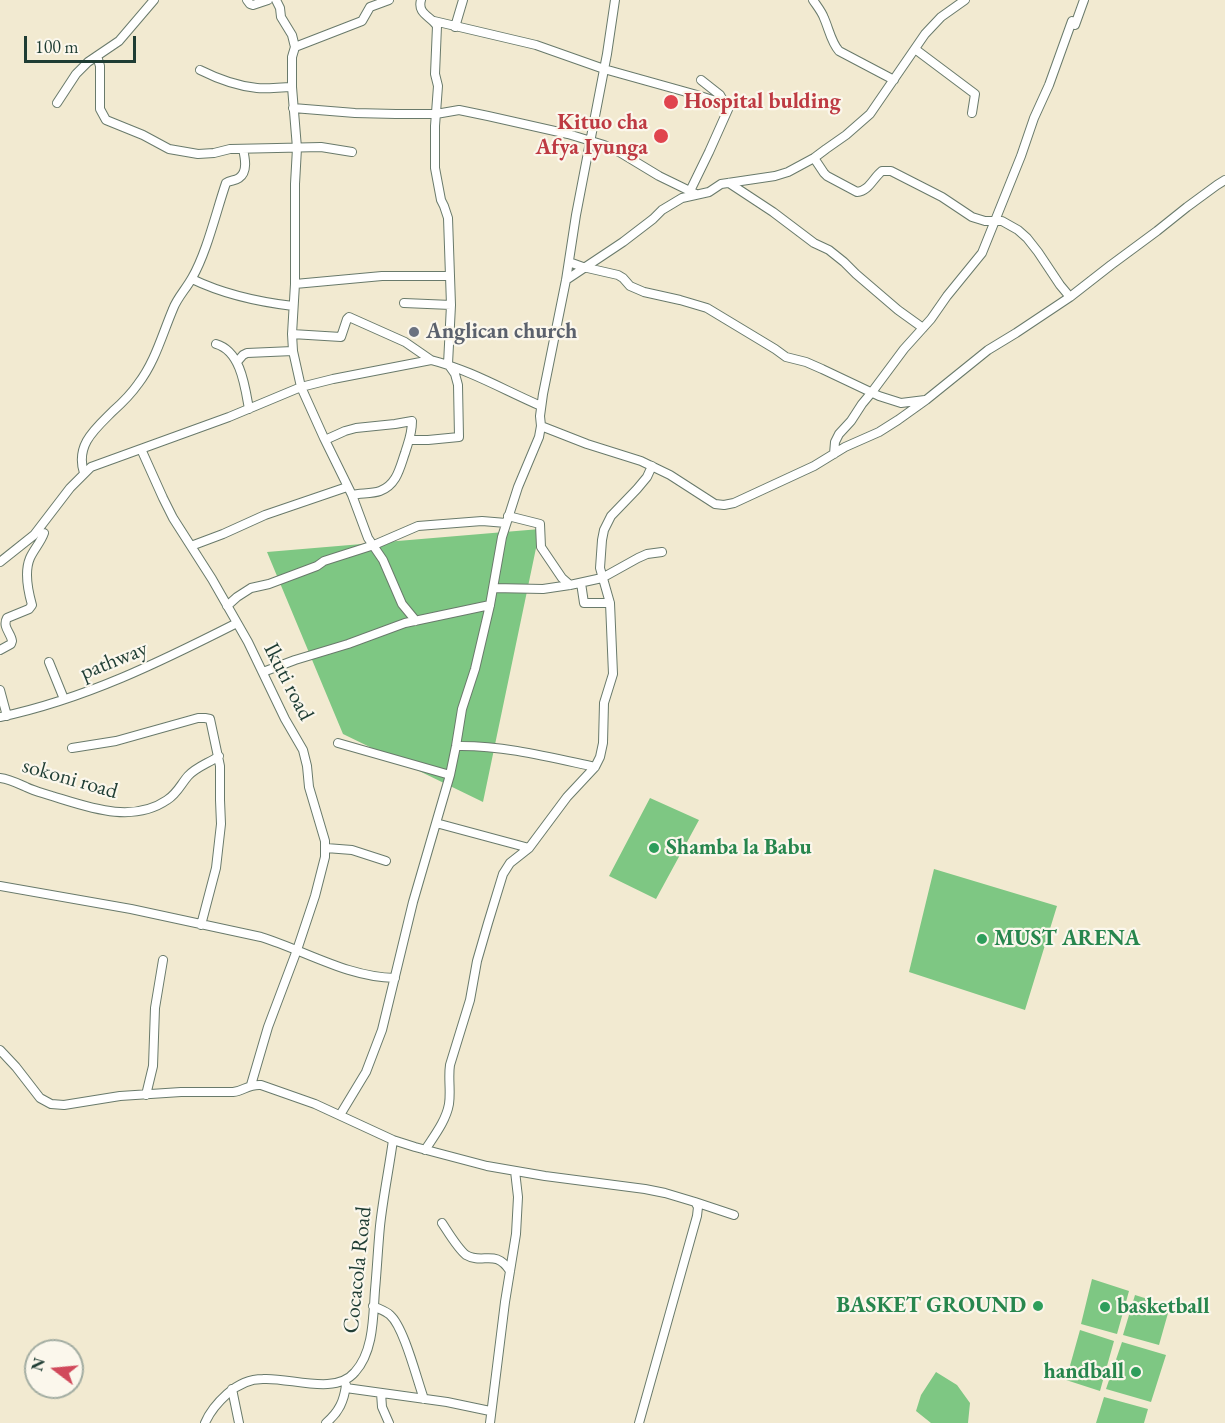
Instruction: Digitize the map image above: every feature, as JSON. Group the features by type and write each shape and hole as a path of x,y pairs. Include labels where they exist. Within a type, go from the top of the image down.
{"street":[{"path":"57,103 76,74 119,41 154,0"},
{"path":"247,0 253,5 268,0"},
{"path":"276,0 295,47 292,57 292,87 297,148 296,284 292,334 293,351 301,387 350,491 369,538 389,572 402,604 416,621"},
{"path":"410,440 459,437 458,385 448,364 451,305 448,218 441,200 435,168 438,86 435,74 437,26 422,11 421,0"},
{"path":"456,27 463,0"},
{"path":"340,1115 366,1073 382,1030 413,902 450,775 462,709 475,669 507,520 541,426 541,406 566,280 615,0"},
{"path":"813,0 824,16 828,30 839,51 894,80"},
{"path":"566,280 623,242 682,198 693,193 709,192 721,184 775,176 797,168 814,158 864,119 934,24 965,0"},
{"path":"834,454 836,439 904,349 931,319 982,253 1034,118 1084,0"},
{"path":"295,47 362,21 370,8 384,1"},
{"path":"434,21 536,45 604,69 730,105 693,193"},
{"path":"915,49 975,94 972,112"},
{"path":"97,56 100,66 100,109 106,120 143,135 169,149 198,154 230,149 321,147 352,152"},
{"path":"200,70 232,83 257,88 292,87"},
{"path":"701,80 720,96 724,104"},
{"path":"293,108 355,113 436,114 465,111 591,141 621,153 658,176 693,193"},
{"path":"84,473 81,457 89,436 121,404 149,368 174,307 192,279 226,183 243,174 245,158 243,149"},
{"path":"814,158 827,176 857,192 865,189 882,171 891,171 933,192 972,217 1008,224 1027,238 1070,297"},
{"path":"541,426 641,461 670,475 715,504 724,506 814,466 898,420 988,350 1070,297 1225,180"},
{"path":"729,183 814,243 829,250 898,310 923,328"},
{"path":"569,262 618,275 630,286 651,295 707,308 786,357 813,365 872,392 901,403 926,400"},
{"path":"296,284 365,277 450,276"},
{"path":"192,279 206,286 252,299 294,306"},
{"path":"404,303 451,305"},
{"path":"292,334 341,337 349,317 397,338 431,360 475,374 541,406"},
{"path":"216,344 227,350 237,362 249,409"},
{"path":"237,362 247,353 293,351"},
{"path":"0,562 34,535 70,488 92,467 249,409 301,387 431,360"},
{"path":"191,546 265,516 350,491 380,491 390,485 400,470 410,440 412,421 356,428 325,440"},
{"name":"Ikuti road","path":"141,449 163,498 237,623 303,750 309,787 324,836 326,848 322,872 297,950 268,1027 251,1085"},
{"path":"425,1150 446,1116 449,1106 450,1065 470,1000 479,954 503,874 510,863 529,848 567,797 595,767 601,754 604,703 613,674 610,603 600,568 602,540 608,522 614,513 642,484 652,466"},
{"path":"227,606 251,588 269,584 418,526 482,521 507,520 540,524 541,547 562,578 570,585"},
{"path":"0,650 11,645 12,642 6,626 8,618 29,609 32,605 27,567 44,533"},
{"path":"493,588 543,589 570,585 602,578 647,554 662,552"},
{"path":"581,582 584,603 610,603"},
{"path":"263,672 405,624 490,605"},
{"name":"pathway","path":"3,716 96,688 151,666 237,623"},
{"path":"49,662 64,699"},
{"path":"0,690 3,716"},
{"name":"sokoni road","path":"72,748 122,740 169,725 205,717 212,722 220,766 221,824 216,868 201,925"},
{"path":"338,742 450,775"},
{"path":"456,746 501,748 595,767"},
{"name":"sokoni road","path":"0,778 92,807 113,812 137,812 155,807 168,800 191,774 219,756"},
{"path":"436,823 529,848"},
{"path":"326,848 352,850 386,861"},
{"path":"0,886 131,909 261,937 345,970 395,978"},
{"path":"146,1095 153,1066 155,1008 163,960"},
{"path":"0,1050 40,1098 48,1103 64,1105 120,1096 233,1092 251,1085 267,1087 340,1115 393,1140 425,1150 515,1171 645,1189 734,1215"},
{"name":"Cocacola Road","path":"326,1423 343,1403 346,1384 362,1363 370,1338 381,1224 393,1140"},
{"path":"490,1423 518,1213 515,1171"},
{"path":"639,1423 697,1216 698,1208 695,1202"},
{"path":"442,1223 465,1254 498,1259 510,1271"},
{"path":"374,1306 390,1314 399,1328 424,1399"},
{"path":"205,1423 215,1404 232,1389 243,1383 265,1378 346,1384 381,1393 490,1411"},
{"path":"232,1389 239,1423"},
{"path":"381,1393 382,1407 389,1423"}],"green space":[{"path":"540,529 483,802 343,734 267,552"},
{"name":"Shamba la Babu","path":"650,798 699,820 656,899 609,876"},
{"name":"MUST ARENA","path":"934,869 1057,906 1025,1010 909,972"},
{"name":"basketball","path":"1092,1279 1129,1291 1117,1334 1081,1324"},
{"path":"1135,1295 1170,1306 1159,1345 1123,1335"},
{"path":"1080,1330 1114,1341 1100,1391 1066,1380"},
{"name":"handball","path":"1122,1342 1166,1355 1151,1402 1106,1389"},
{"path":"936,1372 957,1385 970,1403 968,1423 931,1423 916,1411 921,1395"},
{"path":"1104,1397 1148,1409 1144,1423 1096,1423"}],"place":[{"name":"Hospital bulding","path":"671,102"},
{"name":"Kituo cha Afya Iyunga","path":"661,136"},
{"name":"Anglican church","path":"414,332"},
{"name":"Shamba la Babu","path":"654,848"},
{"name":"MUST ARENA","path":"982,939"},
{"name":"BASKET GROUND","path":"1038,1306"},
{"name":"basketball","path":"1105,1307"},
{"name":"handball","path":"1136,1372"}]}
